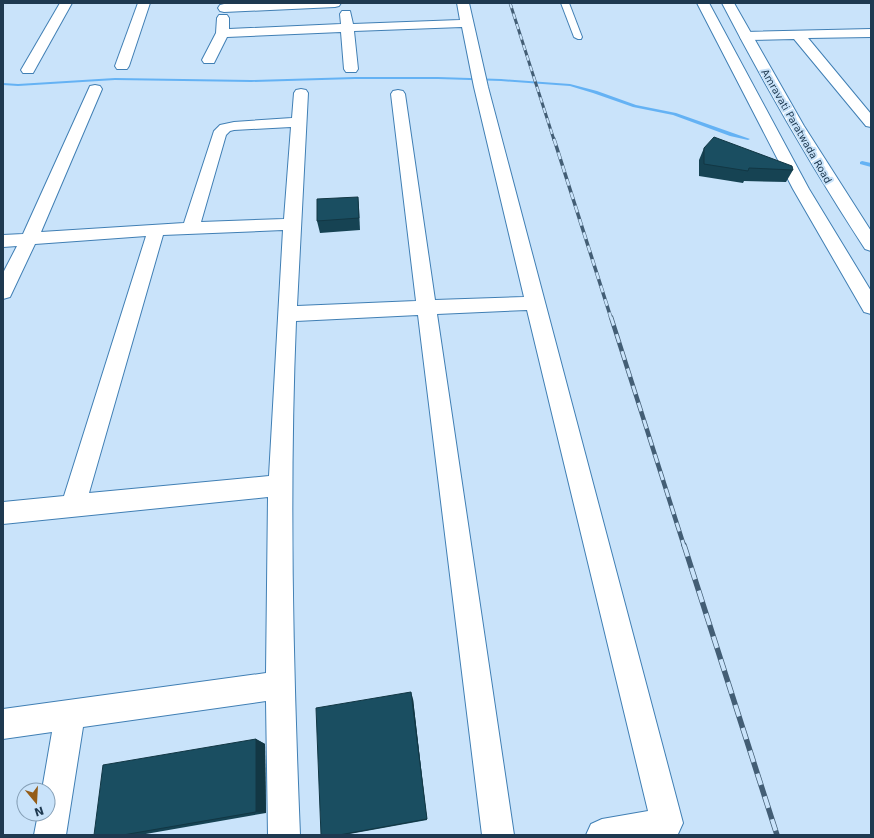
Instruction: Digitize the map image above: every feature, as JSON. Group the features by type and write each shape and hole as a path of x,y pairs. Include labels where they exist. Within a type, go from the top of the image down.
{"street":[{"path":"28,70 66,3"},
{"path":"122,66 144,3"},
{"path":"209,60 222,33 224,6 335,3"},
{"path":"345,3 346,28 351,69"},
{"path":"463,3 535,303 668,829 602,835"},
{"path":"703,3 801,189 871,307"},
{"name":"Amravati Paratwada Road","path":"728,3 833,188 871,245"},
{"path":"222,33 467,23"},
{"path":"746,36 871,33"},
{"path":"798,35 871,124"},
{"path":"3,292 29,239 95,89"},
{"path":"284,835 280,685 280,485 291,224 301,93"},
{"path":"398,94 498,835"},
{"path":"191,228 219,134 225,128 234,126 299,122"},
{"path":"773,134 803,136"},
{"path":"3,240 191,228 291,224"},
{"path":"73,507 156,231"},
{"path":"287,314 535,303"},
{"path":"3,513 280,485"},
{"path":"3,724 280,685"},
{"path":"50,835 70,714"}],"lane":[{"path":"565,3 578,37"}],"building":[{"path":"714,137 792,166 793,170 749,168 748,171 704,164 704,148"},
{"path":"358,197 359,218 317,221 317,199"},
{"path":"411,692 427,819 339,835 321,835 316,708"},
{"path":"256,739 256,812 123,835 94,835 103,765"}],"waterway":[{"path":"3,84 18,85 115,79 251,81 355,78 438,78 501,80 570,85 635,106 674,114 732,135 748,139"},
{"path":"862,163 871,165"}],"railway":[{"path":"510,3 554,140"},
{"path":"554,139 611,318"},
{"path":"611,317 684,546"},
{"path":"684,545 777,835"}]}
